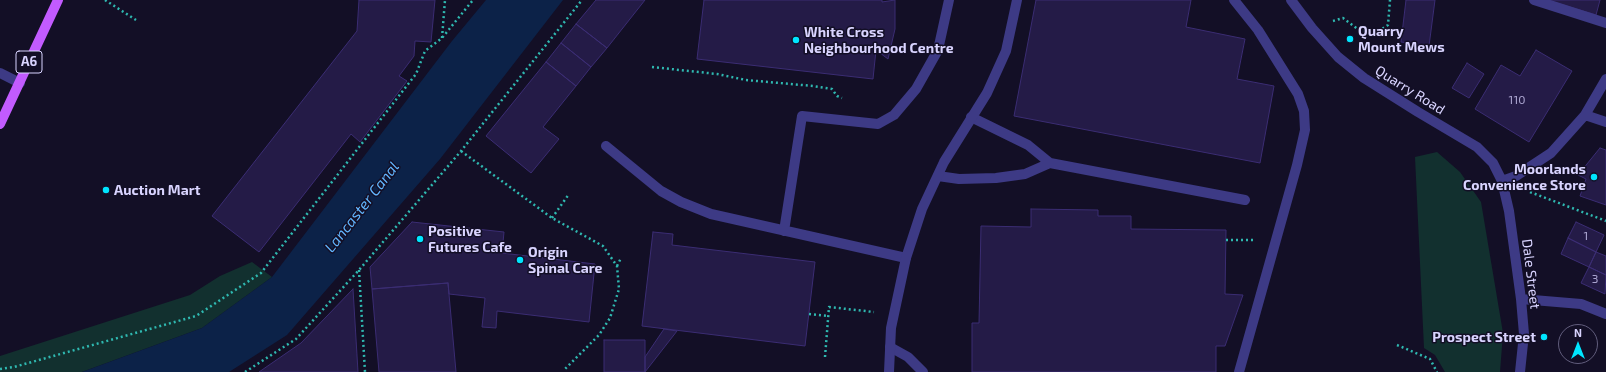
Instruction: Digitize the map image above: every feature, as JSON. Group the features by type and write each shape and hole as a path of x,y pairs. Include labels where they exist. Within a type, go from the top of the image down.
{"main road":[{"name":"A6","path":"0,124 58,0"}],"street":[{"path":"784,231 802,116 878,124 894,115 916,89 938,50 949,0"},
{"path":"889,372 891,328 906,258 922,209 938,176 971,117 987,93 1006,51 1017,0"},
{"path":"1234,0 1258,30 1298,94 1304,111 1305,130 1297,165 1239,372"},
{"name":"Quarry Road","path":"1291,0 1312,28 1338,57 1364,78 1418,112 1477,146 1493,163 1502,181"},
{"path":"1534,0 1606,23"},
{"path":"0,73 20,83"},
{"path":"1502,181 1516,176 1551,153 1585,115 1606,79"},
{"path":"1585,115 1606,122"},
{"path":"971,117 1028,145 1050,163 1245,200"},
{"path":"606,146 661,191 681,202 711,214 906,258"},
{"path":"938,176 959,179 996,178 1025,174 1050,163"},
{"name":"Dale Street","path":"1502,181 1509,211 1522,299 1524,334 1520,372"},
{"path":"1522,299 1581,304 1606,314"},
{"path":"890,347 908,357 923,372"}],"path":[{"path":"104,0 136,20"},
{"path":"442,38 445,0"},
{"path":"0,369 14,367 196,316 261,273 416,74 425,51 442,38 473,0"},
{"path":"245,372 296,339 359,270 461,151 582,0"},
{"path":"1312,28 1343,18 1359,30 1377,32 1388,24 1390,0"},
{"path":"652,67 717,74 746,80 832,89 837,96 843,99"},
{"path":"461,151 552,218 603,246 617,266 619,289 610,318 599,335 564,370"},
{"path":"1502,181 1606,221"},
{"path":"552,218 568,194"},
{"path":"1226,240 1262,240"},
{"path":"617,266 621,258"},
{"path":"359,270 365,372"},
{"path":"825,357 829,307 894,315"},
{"path":"809,314 828,316"},
{"path":"1398,345 1430,359 1437,372"}],"green space":[{"path":"1437,152 1460,172 1481,202 1503,333 1500,372 1445,372 1435,355 1424,348 1415,157"},
{"path":"252,262 272,277 202,328 82,372 0,372 0,356 190,295 220,276"}],"water":[{"name":"Lancaster Canal","path":"486,0 563,0 440,159 287,335 229,372 82,372 202,328 272,277 452,41"}],"building":[{"path":"359,0 435,0 431,42 415,41 414,56 399,76 407,81 360,142 351,134 259,252 212,216 357,31"},
{"path":"596,0 645,0 607,48 576,24"},
{"name":"White Cross Neighbourhood Centre","path":"704,0 882,0 882,2 895,0 895,29 888,59 876,50 873,79 697,59"},
{"path":"1036,0 1191,0 1186,27 1245,39 1237,79 1274,86 1260,163 1014,116"},
{"path":"1406,0 1435,0 1429,46 1401,42"},
{"path":"1547,0 1600,0 1596,15"},
{"path":"576,24 607,48 591,67 561,43"},
{"path":"561,43 591,67 576,86 546,62"},
{"path":"1536,50 1572,71 1529,142 1475,109 1501,65 1520,76"},
{"path":"546,62 576,86 543,127 559,139 531,173 486,136"},
{"path":"1467,63 1484,74 1469,98 1452,88"},
{"name":"Moorlands Convenience Store","path":"1600,148 1606,150 1606,205 1580,196 1586,179 1578,175"},
{"path":"1031,209 1098,210 1098,216 1131,216 1131,229 1226,230 1225,294 1243,295 1225,346 1216,346 1216,372 972,372 972,323 979,323 981,226 1031,227"},
{"path":"412,222 504,232 502,253 595,264 589,322 497,311 496,328 482,327 485,298 449,294 448,283 372,289 370,267"},
{"path":"1576,222 1604,235 1596,252 1568,238"},
{"path":"653,232 673,234 672,245 815,262 805,346 642,326"},
{"path":"1568,238 1596,252 1589,267 1561,254"},
{"path":"1596,252 1606,256 1606,275 1589,267"},
{"path":"1589,267 1606,275 1605,294 1581,283"},
{"path":"448,283 456,372 379,372 372,289"},
{"path":"353,289 358,372 259,372 301,343"},
{"path":"664,329 677,331 645,372 645,357"},
{"path":"604,340 645,340 645,372 604,372"}],"place":[{"name":"Quarry Mount Mews","path":"1350,39"},
{"name":"White Cross Neighbourhood Centre","path":"796,40"},
{"name":"Moorlands Convenience Store","path":"1594,177"},
{"name":"Auction Mart","path":"106,190"},
{"name":"Positive Futures Cafe","path":"420,239"},
{"name":"Origin Spinal Care","path":"520,260"},
{"name":"Prospect Street","path":"1544,337"}]}
